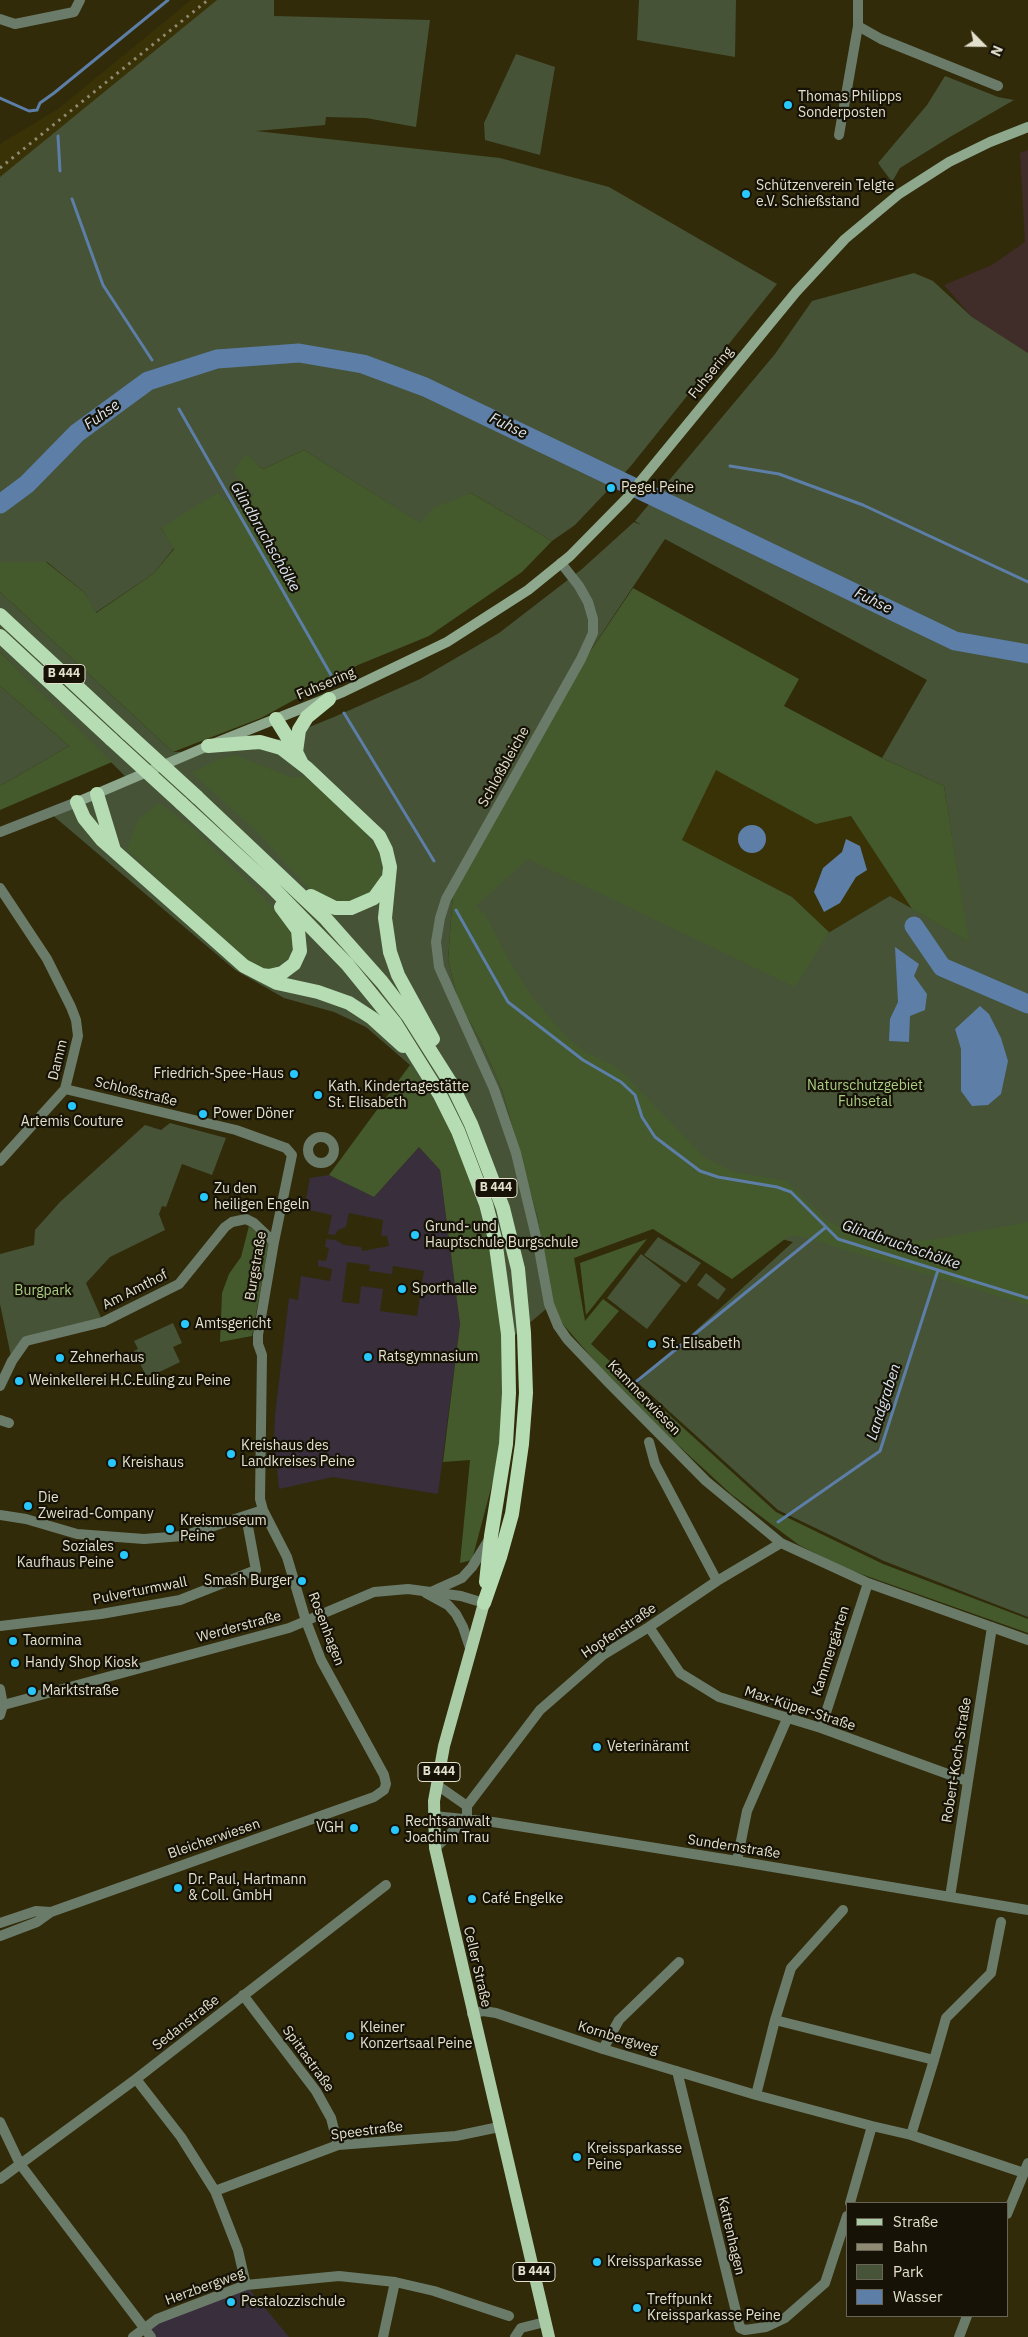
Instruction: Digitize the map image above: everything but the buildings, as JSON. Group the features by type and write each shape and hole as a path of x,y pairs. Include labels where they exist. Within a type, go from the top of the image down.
{"highway":[{"name":"B 444","path":"0,615 294,887 332,925 382,982 433,1054 471,1124 504,1208 518,1269 524,1333 526,1393 516,1492 502,1550 484,1603"},
{"name":"B 444","path":"0,636 270,886 347,964 394,1023 420,1062 458,1131 486,1204 495,1239 508,1334 510,1393 501,1483 491,1536 484,1603"},
{"path":"299,758 297,737 302,723 307,716 329,699"},
{"path":"276,719 299,758"},
{"path":"276,719 274,731 281,748"},
{"path":"208,746 260,742 281,748 299,758 374,830 386,850 390,867 385,918 390,952 398,975 433,1038 433,1054"},
{"path":"97,794 114,850"},
{"path":"77,802 92,830 232,958 255,973 277,983 318,992 350,1004 372,1018 420,1062"},
{"path":"294,887 327,906 351,908 367,903 379,893 386,881 390,867"},
{"path":"255,973 268,976 282,973 294,964 300,951 298,930 275,899 270,886"}],"main road":[{"name":"Fuhsering","path":"77,802 208,746 329,699 447,642 528,590 561,563 626,499 796,292 845,239 899,194 949,162 990,142 1028,127"},
{"name":"Celler Straße","path":"484,1603 448,1729 437,1785 434,1816 436,1848 472,2014 549,2337"}],"street":[{"path":"0,19 15,24 74,12 80,0"},
{"path":"839,135 858,26 858,0"},
{"path":"858,26 881,39 998,86"},
{"name":"Schloßbleiche","path":"449,991 439,967 436,942 446,898 582,659 593,632 593,619 588,602 580,586 561,563"},
{"name":"Fuhsering","path":"0,832 77,802"},
{"name":"Damm","path":"0,888 42,949 76,1020 78,1040 66,1089 0,1161"},
{"name":"Kammerwiesen","path":"449,991 494,1089 516,1153 540,1249 549,1304 558,1326 574,1346 706,1481 781,1543 868,1583 1028,1640"},
{"name":"Schloßstraße","path":"66,1089 236,1130 289,1152"},
{"path":"289,1152 307,1154"},
{"name":"Burgstraße","path":"259,1472 262,1355 258,1344 258,1335 289,1152"},
{"name":"Am Amthof","path":"0,1386 12,1361 26,1341 103,1322 179,1284 225,1227 232,1222 246,1219 254,1223 274,1242"},
{"name":"Kammerwiesen","path":"649,1442 655,1464 716,1581"},
{"name":"Rosenhagen","path":"259,1472 262,1510 287,1557 306,1621 321,1660 384,1775 386,1784 384,1790"},
{"path":"0,1515 26,1519 77,1534 144,1539 184,1536 262,1510"},
{"name":"Pulverturmwall","path":"0,1626 101,1614 180,1600 256,1570 246,1516"},
{"path":"432,1591 462,1578 472,1567 491,1536"},
{"name":"Hopfenstraße","path":"467,1806 540,1710 603,1655 649,1627 716,1581 781,1543"},
{"name":"Kammergärten","path":"821,1728 868,1583"},
{"name":"Werderstraße","path":"1,1708 289,1628 374,1592 391,1589 432,1591 461,1596 484,1603"},
{"path":"421,1590 448,1605 456,1614 464,1627 471,1651"},
{"name":"Max-Küper-Straße","path":"649,1627 680,1674 719,1697 787,1720 821,1728 968,1781"},
{"name":"Robert-Koch-Straße","path":"950,1897 992,1627"},
{"path":"0,1689 1,1708"},
{"path":"737,1861 748,1810 787,1720"},
{"path":"436,1848 467,1818 467,1806 437,1785"},
{"name":"Bleicherwiesen","path":"0,1936 37,1922 51,1912 374,1797 384,1790"},
{"name":"Sundernstraße","path":"434,1816 467,1818 1028,1910"},
{"name":"Sedanstraße","path":"0,2179 136,2079 386,1885"},
{"path":"756,2095 775,2020 792,1968 843,1910"},
{"name":"Bleicherwiesen","path":"0,1923 36,1911 51,1912"},
{"path":"911,2135 946,2018 991,1973 1000,1922"},
{"path":"603,2049 619,2020 679,1962"},
{"name":"Spittastraße","path":"244,1995 316,2091 331,2118 338,2145"},
{"name":"Kornbergweg","path":"472,2014 483,2011 496,2013 603,2049 756,2095 911,2135 1026,2168"},
{"path":"775,2020 934,2060"},
{"name":"Kattenhagen","path":"677,2071 740,2328 745,2330 766,2327 785,2318 825,2283 846,2219"},
{"path":"136,2079 182,2137 215,2191 238,2250 246,2284"},
{"path":"0,2122 20,2164 114,2291 148,2333"},
{"path":"850,2202 872,2126"},
{"name":"Speestraße","path":"215,2191 338,2145 456,2136 499,2127"},
{"path":"1008,2212 1026,2168"},
{"name":"Herzbergweg","path":"133,2337 148,2333 157,2319 246,2284 339,2276 395,2282 434,2291 509,2316"},
{"path":"383,2337 395,2282"},
{"path":"959,2337 967,2317"},
{"path":"515,2337 521,2328 546,2322"}],"shaded area":[{"path":"191,0 217,0 0,178 0,144 58,109"},
{"path":"1028,150 1028,353 972,317 944,285 992,265 1025,242 1020,153"},
{"path":"716,769 816,824 851,816 912,909 890,896 829,932 792,897 682,840"},
{"name":"Ratsgymnasium","path":"419,1147 440,1170 460,1324 438,1494 333,1477 279,1489 274,1437 275,1415 289,1298 298,1300 301,1276 330,1281 332,1269 318,1266 318,1260 326,1261 329,1248 325,1247 326,1239 336,1240 344,1245 361,1247 362,1251 389,1246 387,1236 381,1236 383,1220 349,1213 346,1227 338,1230 335,1235 328,1234 332,1215 304,1209 310,1178 329,1175 374,1197","holes":["347,1262 370,1265 369,1271 392,1274 393,1266 424,1271 417,1316 380,1311 383,1289 361,1286 359,1304 342,1302"]},
{"name":"Pestalozzischule","path":"246,2285 289,2337 151,2337 145,2328"}],"green space":[{"path":"217,0 274,0 274,16 430,20 416,127 366,118 326,117 325,125 256,131 500,158 609,187 777,284 630,467 575,525 552,541 471,493 422,524 304,450 263,469 246,455 254,494 237,510 161,528 174,548 153,574 95,613 85,593 47,562 0,562 0,177"},
{"path":"639,0 736,0 735,57 637,40"},
{"path":"516,54 555,67 540,155 485,140 484,123"},
{"path":"945,76 998,97 1014,100 900,168 892,182 878,163 927,105"},
{"name":"Naturschutzgebiet Fuhsetal","path":"914,273 933,281 972,317 1028,353 1028,1617 884,1561 778,1510 638,1383 793,1242 735,1227 646,1223 466,913 537,764 828,933 890,896 968,941 944,786 882,758 927,680 665,539 562,693 453,893 448,960 458,1001 481,1042 502,1090 538,1219 552,1304 506,1343 488,1243 410,1065 366,1027 334,1012 284,998 235,970 50,813 126,777 0,652 0,592 173,752 252,750 334,717 420,679 499,633 582,569 634,522 641,525 635,521 775,354 812,301"},
{"path":"304,450 421,523 433,508 471,493 552,541 522,572 429,636 358,665 261,718 173,752 0,592 0,562 46,562 85,593 96,613 153,574 174,549 161,528 217,493 237,510 254,494 233,472 246,454 263,469"},
{"path":"633,588 799,679 784,706 882,758 944,786 969,942 912,909 851,816 816,824 716,770 682,840 792,897 829,932 795,987 528,859 476,906 485,914 507,957 532,997 567,1038 587,1053 613,1065 626,1076 704,1157 734,1172 786,1181 828,1221 852,1233 885,1243 936,1239 1028,1222 1028,1305 800,1236 789,1236 732,1279 653,1229 574,1258 585,1321 603,1299 619,1311 591,1344 776,1512 883,1564 1028,1619 1028,1633 844,1568 799,1545 731,1494 668,1436 600,1367 561,1322 552,1304 538,1219 502,1090 481,1042 458,1001 448,960 453,893 562,693"},
{"path":"0,652 112,762 0,810 0,786 69,746 0,686"},
{"path":"0,686 69,746 0,786"},
{"path":"235,755 293,778 304,776 365,830 380,856 382,878 376,889 356,902 341,904 312,892 254,829 192,773 214,761"},
{"path":"159,803 192,827 262,896 290,927 293,947 288,958 274,969 260,971 232,953 127,849 138,819"},
{"path":"410,1065 442,1113 467,1168 488,1243 506,1343 503,1443 472,1560 460,1563 470,1460 443,1462 460,1324 440,1170 419,1147 374,1197 329,1175"},
{"name":"Burgpark","path":"170,1123 226,1138 212,1175 182,1164 166,1207 162,1206 159,1214 165,1230 110,1257 86,1283 103,1322 37,1338 12,1361 0,1304 0,1254 34,1245 35,1230 60,1202 145,1125 161,1130"},
{"path":"249,1226 269,1243 252,1336 220,1342 222,1293 229,1274 241,1257"},
{"path":"658,1237 701,1263 686,1283 644,1255"},
{"path":"647,1239 586,1315 580,1263"},
{"path":"641,1254 681,1285 647,1329 607,1298"},
{"path":"706,1273 726,1289 718,1300 697,1285"},
{"path":"173,1323 182,1343 173,1347 180,1362 147,1378 134,1351 138,1349 134,1341"}],"water":[{"path":"752,825 762,829 766,839 762,849 752,853 742,849 738,839 742,829"},
{"path":"846,839 860,846 867,870 856,877 840,903 824,912 814,892 823,868 842,852"},
{"path":"895,947 919,964 914,976 927,994 925,1010 910,1016 909,1042 889,1041 890,1019 898,1002"},
{"path":"980,1006 989,1014 1001,1038 1008,1061 1001,1094 988,1105 972,1106 961,1091 961,1049 955,1029"}],"waterway":[{"name":"Glindbruchschölke","path":"37,110 40,103 168,0"},
{"path":"0,98 29,111 37,110"},
{"name":"Glindbruchschölke","path":"58,136 60,171"},
{"name":"Glindbruchschölke","path":"72,199 103,285 152,360"},
{"name":"Fuhse","path":"0,504 27,484 77,433 148,381 217,359 299,353 363,364 425,387 955,641 1028,654"},
{"name":"Glindbruchschölke","path":"179,409 331,675"},
{"path":"730,466 779,474 863,505 1028,582"},
{"name":"Glindbruchschölke","path":"344,713 434,861"},
{"name":"Glindbruchschölke","path":"456,910 508,1002 583,1060 621,1082 635,1095 642,1117 655,1137 700,1171 718,1177 777,1187 791,1192 838,1239 1028,1298"},
{"path":"914,926 942,967 1028,1004"},
{"path":"637,1381 825,1228"},
{"name":"Landgraben","path":"778,1522 880,1451 938,1270"}],"railway":[{"path":"0,168 208,0"}],"place":[{"name":"Thomas Philipps Sonderposten","path":"788,105"},
{"name":"Schützenverein Telgte e.V. Schießstand","path":"746,194"},
{"name":"Pegel Peine","path":"611,488"},
{"name":"Friedrich-Spee-Haus","path":"294,1074"},
{"name":"Kath. Kindertagestätte St. Elisabeth","path":"318,1095"},
{"name":"Artemis Couture","path":"72,1106"},
{"name":"Power Döner","path":"203,1114"},
{"name":"Zu den heiligen Engeln","path":"204,1197"},
{"name":"Grund- und Hauptschule Burgschule","path":"415,1235"},
{"name":"Sporthalle","path":"402,1289"},
{"name":"Amtsgericht","path":"185,1324"},
{"name":"St. Elisabeth","path":"652,1344"},
{"name":"Ratsgymnasium","path":"368,1357"},
{"name":"Zehnerhaus","path":"60,1358"},
{"name":"Weinkellerei H.C.Euling zu Peine","path":"19,1381"},
{"name":"Kreishaus des Landkreises Peine","path":"231,1454"},
{"name":"Kreishaus","path":"112,1463"},
{"name":"Die Zweirad-Company","path":"28,1506"},
{"name":"Kreismuseum Peine","path":"170,1529"},
{"name":"Soziales Kaufhaus Peine","path":"124,1555"},
{"name":"Smash Burger","path":"302,1581"},
{"name":"Taormina","path":"13,1641"},
{"name":"Handy Shop Kiosk","path":"15,1663"},
{"name":"Marktstraße","path":"32,1691"},
{"name":"Veterinäramt","path":"597,1747"},
{"name":"VGH","path":"354,1828"},
{"name":"Rechtsanwalt Joachim Trau","path":"395,1830"},
{"name":"Dr. Paul, Hartmann & Coll. GmbH","path":"178,1888"},
{"name":"Café Engelke","path":"472,1899"},
{"name":"Kleiner Konzertsaal Peine","path":"350,2036"},
{"name":"Kreissparkasse Peine","path":"577,2157"},
{"name":"Kreissparkasse","path":"597,2262"},
{"name":"Pestalozzischule","path":"231,2302"},
{"name":"Treffpunkt Kreissparkasse Peine","path":"637,2308"}]}
